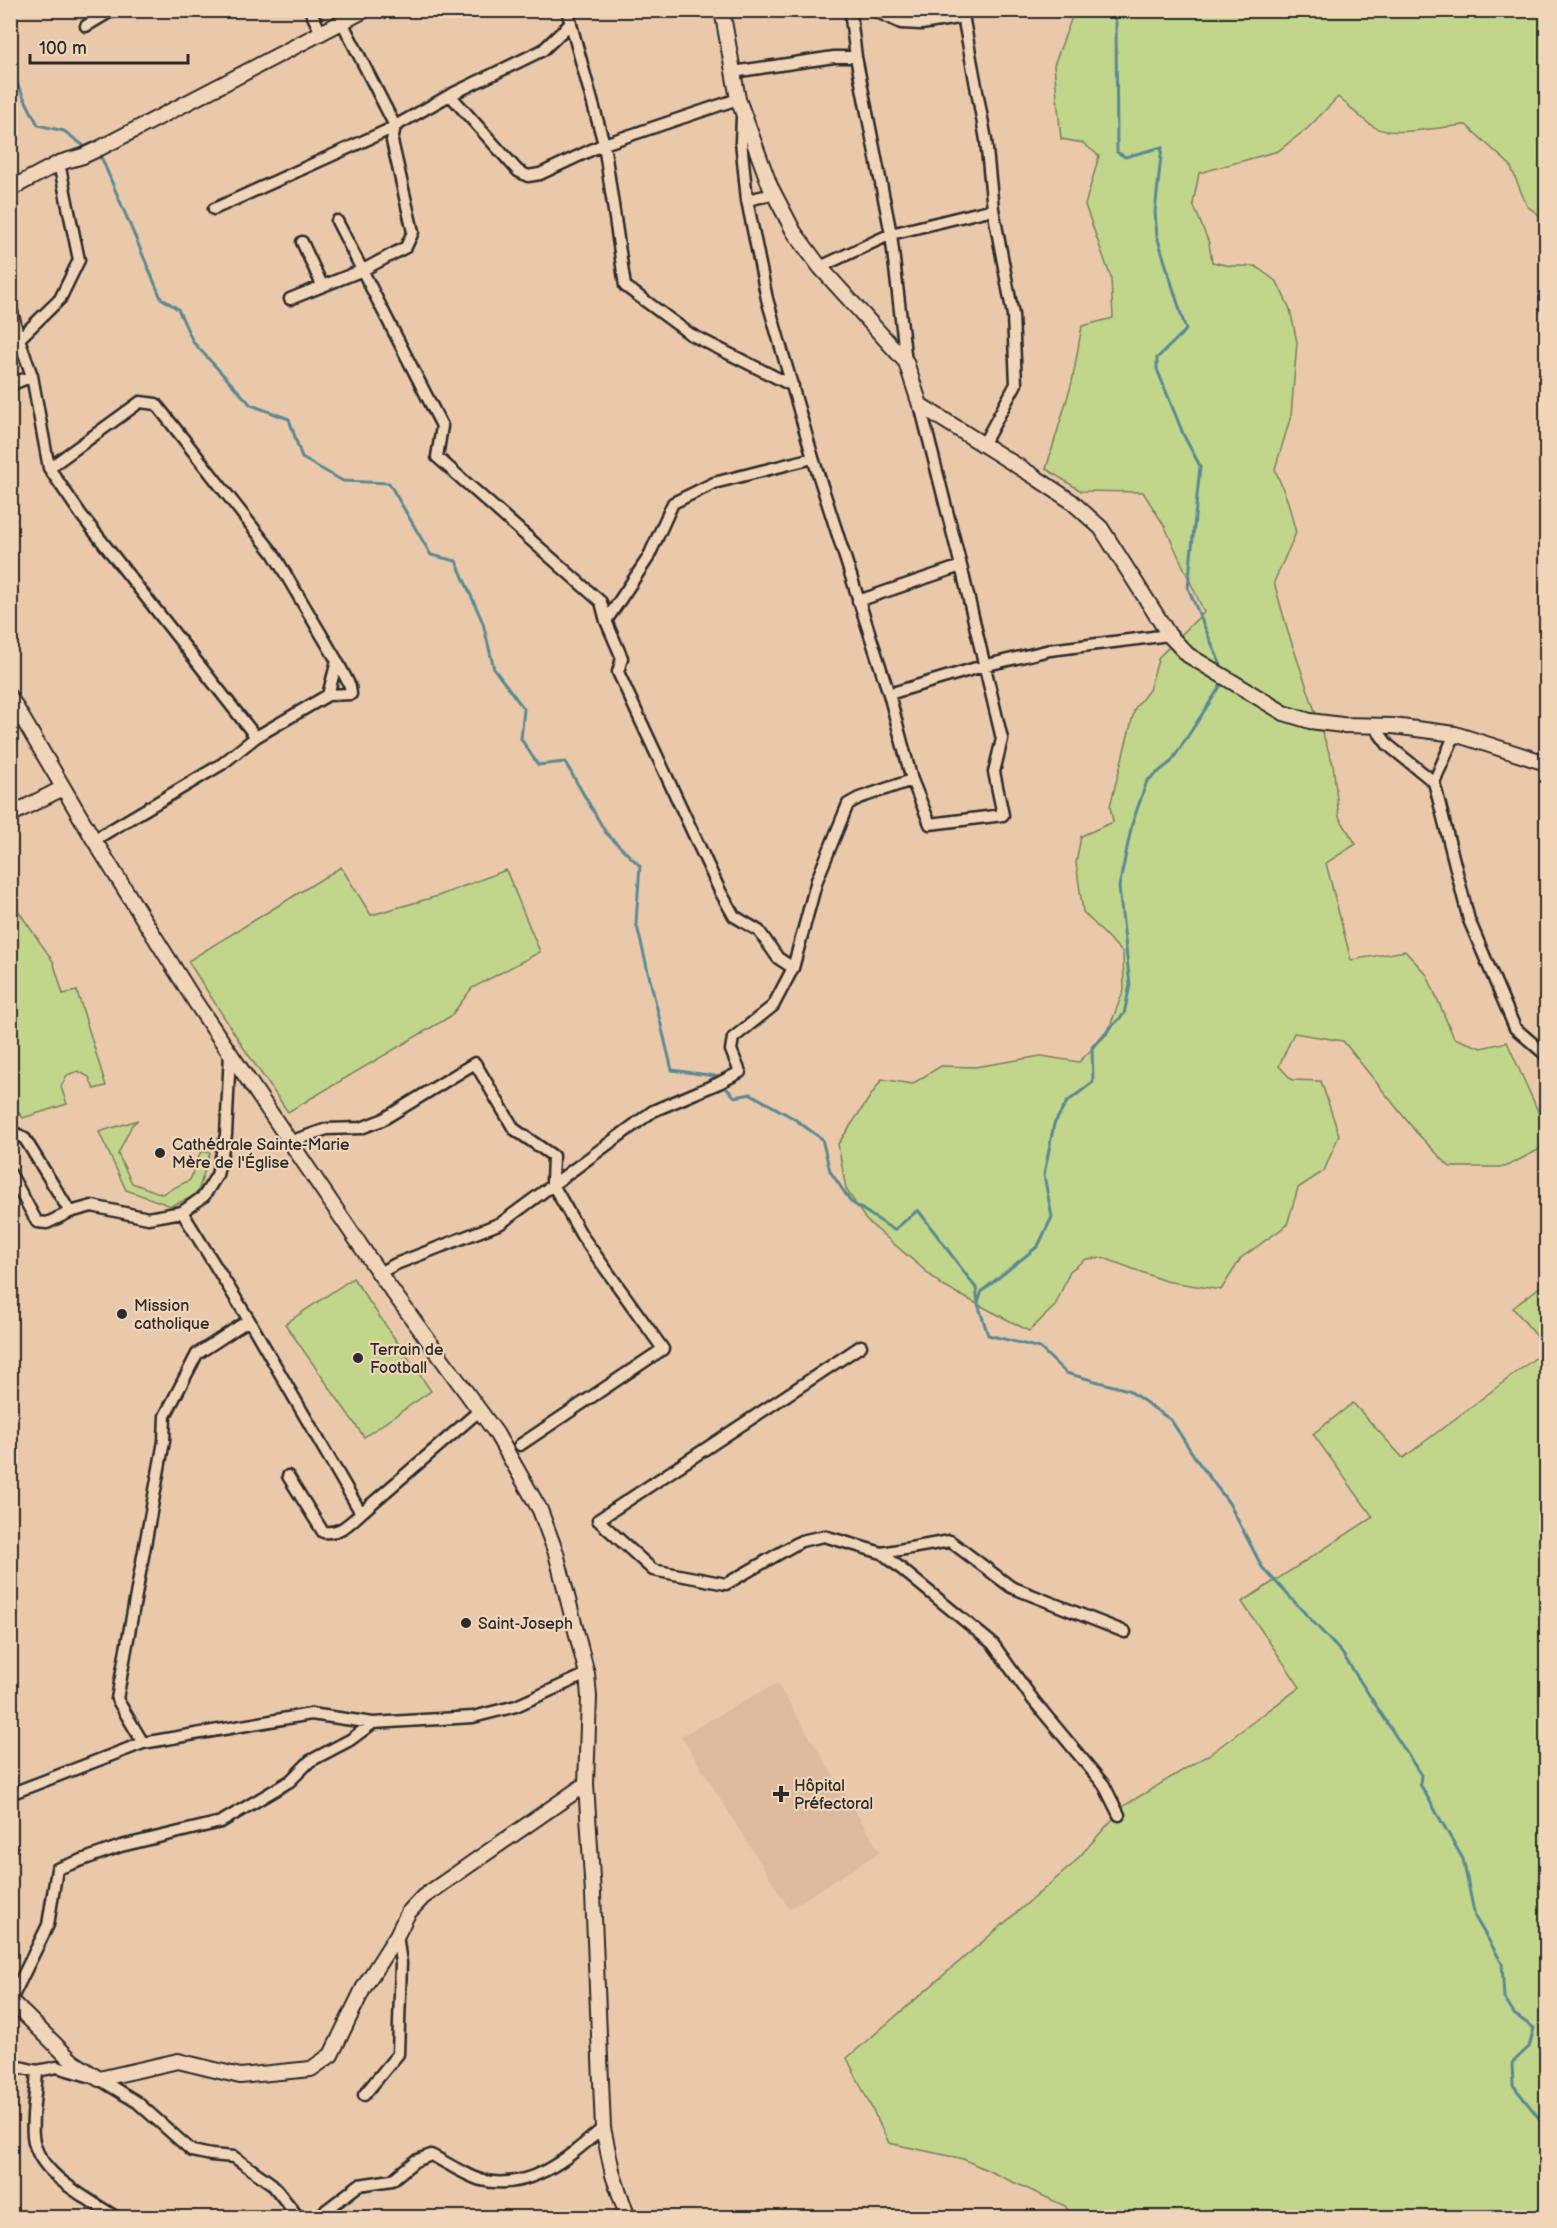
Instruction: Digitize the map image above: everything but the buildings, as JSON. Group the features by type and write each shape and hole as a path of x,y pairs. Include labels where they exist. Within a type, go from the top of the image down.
{"street":[{"path":"86,26 113,10"},
{"path":"310,10 321,33"},
{"path":"10,189 59,163 100,148 365,10"},
{"path":"567,10 604,144 625,286 690,334 794,386"},
{"path":"722,10 742,115 774,194 794,232 820,267 906,362"},
{"path":"742,115 741,141 747,200 767,299 813,458 889,694 912,780 930,824 1003,814 994,772 1002,739 961,566 920,405 906,362 891,234 856,57 850,10"},
{"path":"873,10 901,23 921,24 963,14 986,140 993,209 1013,315 1016,384 982,445"},
{"path":"290,299 363,270 406,247 413,232 392,141 395,126 342,22"},
{"path":"214,208 346,150 450,95 543,50 571,23"},
{"path":"733,72 834,57 856,57"},
{"path":"450,95 518,171 528,176 540,174 604,144 738,99"},
{"path":"19,339 60,299 80,260 59,163"},
{"path":"747,200 774,194"},
{"path":"820,267 891,234 993,209"},
{"path":"337,221 442,426 437,457 601,602 606,621 622,658 618,672 720,891 734,916 759,932 778,958 793,968"},
{"path":"302,242 322,285"},
{"path":"10,304 32,376 49,468 82,516 256,737"},
{"path":"10,385 32,376"},
{"path":"49,468 140,402 156,404 273,553 338,661 350,686 351,694 328,695 256,737 222,764 94,840"},
{"path":"920,405 1071,501 1101,528 1169,635 1188,655 1284,713 1310,721 1342,725 1421,728 1455,734 1546,763"},
{"path":"606,621 648,558 674,503 714,483 813,458"},
{"path":"858,601 961,566"},
{"path":"889,694 983,666 1050,650 1169,635"},
{"path":"328,695 338,661"},
{"path":"10,697 94,840 196,1003 379,1273 479,1411 521,1475 540,1510 556,1553 587,1674 589,1697 586,1784 603,2128 613,2175 628,2217"},
{"path":"1374,726 1388,746 1434,782"},
{"path":"1455,734 1434,782 1468,920 1515,1028 1546,1055"},
{"path":"379,1273 396,1264 501,1223 654,1111 740,1072 731,1050 733,1038 773,1006 793,968 817,880 848,804 912,780"},
{"path":"10,815 63,788"},
{"path":"10,1173 38,1222 47,1223 70,1212 92,1206 148,1218 182,1212 204,1196 217,1175 226,1135 230,1053"},
{"path":"289,1142 327,1129 361,1128 382,1120 475,1063 514,1129 552,1156 552,1184 582,1236 663,1349 520,1445"},
{"path":"10,1132 25,1139 70,1212"},
{"path":"182,1212 249,1320 361,1513"},
{"path":"143,1743 117,1699 164,1441 165,1416 197,1354 249,1320"},
{"path":"861,1346 598,1521 653,1570 726,1584 801,1541 824,1536 849,1541 882,1553 993,1644 1034,1701 1104,1785 1119,1815"},
{"path":"288,1476 323,1532 334,1534 346,1527 479,1411"},
{"path":"882,1553 950,1541 1011,1587 1125,1632"},
{"path":"10,1794 143,1743 311,1714 373,1723 473,1717 516,1706 587,1674"},
{"path":"299,2217 272,2184 234,2157 211,2156 192,2151 137,2102 72,2061 11,2000 48,1925 57,1869 121,1846 221,1822 290,1781 310,1761 350,1740 373,1723"},
{"path":"10,2065 37,2071 57,2067 99,2079 178,2061 240,2076 311,2070 332,2055 364,1987 408,1913 423,1897 586,1784"},
{"path":"364,2095 398,2054 401,1963 397,1935"},
{"path":"37,2071 33,2136 38,2155 52,2174 117,2217"},
{"path":"316,2217 359,2185 392,2181 416,2161 431,2155 481,2180 509,2182 536,2176 566,2159 603,2128"}],"shaded area":[{"name":"Hôpital Préfectoral","path":"777,1683 880,1852 789,1909 681,1736"}],"green space":[{"path":"1073,11 1538,11 1546,24 1546,220 1527,206 1510,165 1466,125 1405,131 1382,130 1374,127 1338,97 1308,128 1278,151 1199,173 1193,204 1209,243 1212,262 1231,266 1255,266 1277,282 1290,309 1297,342 1291,416 1275,469 1288,502 1296,533 1274,582 1288,632 1333,764 1339,817 1356,844 1326,863 1351,960 1405,951 1427,975 1454,1038 1481,1048 1507,1042 1546,1129 1546,1146 1505,1167 1450,1167 1416,1132 1343,1041 1294,1033 1279,1066 1292,1080 1321,1081 1339,1135 1324,1171 1298,1188 1287,1225 1241,1258 1221,1290 1165,1281 1104,1258 1086,1259 1070,1271 1055,1306 1029,1331 943,1286 866,1220 846,1189 838,1144 882,1079 912,1084 941,1066 975,1067 1041,1056 1079,1062 1107,1034 1124,989 1123,953 1083,912 1076,863 1081,836 1113,822 1110,806 1135,708 1149,690 1159,657 1204,612 1165,527 1143,492 1081,491 1046,469 1072,382 1082,326 1113,318 1111,278 1085,205 1099,156 1083,143 1061,139 1054,65"},
{"path":"341,867 371,915 438,896 506,870 540,952 472,988 451,1016 288,1112 188,961"},
{"path":"10,899 53,961 63,994 77,991 106,1086 94,1089 89,1077 78,1071 67,1075 61,1087 67,1104 23,1118 11,1103"},
{"path":"138,1120 132,1125 118,1154 132,1183 162,1194 190,1180 201,1151 210,1153 197,1195 171,1206 126,1190 99,1132"},
{"name":"Terrain de Football","path":"353,1278 431,1391 364,1437 285,1324"},
{"path":"1546,1282 1546,1347 1513,1308"},
{"path":"1546,1350 1546,2217 1073,2217 1065,2206 963,2159 889,2143 847,2058 1073,1864 1125,1805 1210,1754 1300,1687 1242,1602 1373,1517 1313,1434 1353,1403 1403,1458"}],"waterway":[{"path":"1111,10 1116,22 1117,152 1125,157 1162,147 1155,212 1157,236 1186,330 1157,358 1157,369 1184,436 1200,466 1188,588 1222,668"},
{"path":"10,70 38,125 64,131 88,149"},
{"path":"95,154 102,159 161,298 178,309 193,342 251,405 289,419 302,458 343,481 389,483 431,555 456,561 483,623 494,669 524,709 521,739 538,765 565,762 606,833 640,866 636,922 672,1070 715,1076 718,1079"},
{"path":"978,1302 982,1291 1038,1246 1052,1217 1044,1175 1054,1124 1067,1102 1093,1082 1092,1047 1124,1014 1130,985 1119,887 1132,824 1147,781 1171,762 1223,682"},
{"path":"722,1084 735,1097 751,1094 793,1118 822,1139 830,1171 851,1202 894,1230 918,1210 976,1288 978,1304 988,1335 1040,1348 1066,1373 1128,1390 1171,1420 1196,1459 1229,1503 1262,1567 1342,1653 1421,1775 1420,1784 1463,1859 1475,1917 1502,1963 1504,1998 1514,2014 1534,2028 1529,2047 1512,2063 1513,2085 1545,2126 1546,2136"}],"place":[{"name":"Cathédrale Sainte-Marie Mère de l'Église","path":"160,1153"},
{"name":"Mission catholique","path":"122,1314"},
{"name":"Terrain de Football","path":"358,1358"},
{"name":"Saint-Joseph","path":"466,1623"},
{"name":"Hôpital Préfectoral","path":"781,1794"}]}
